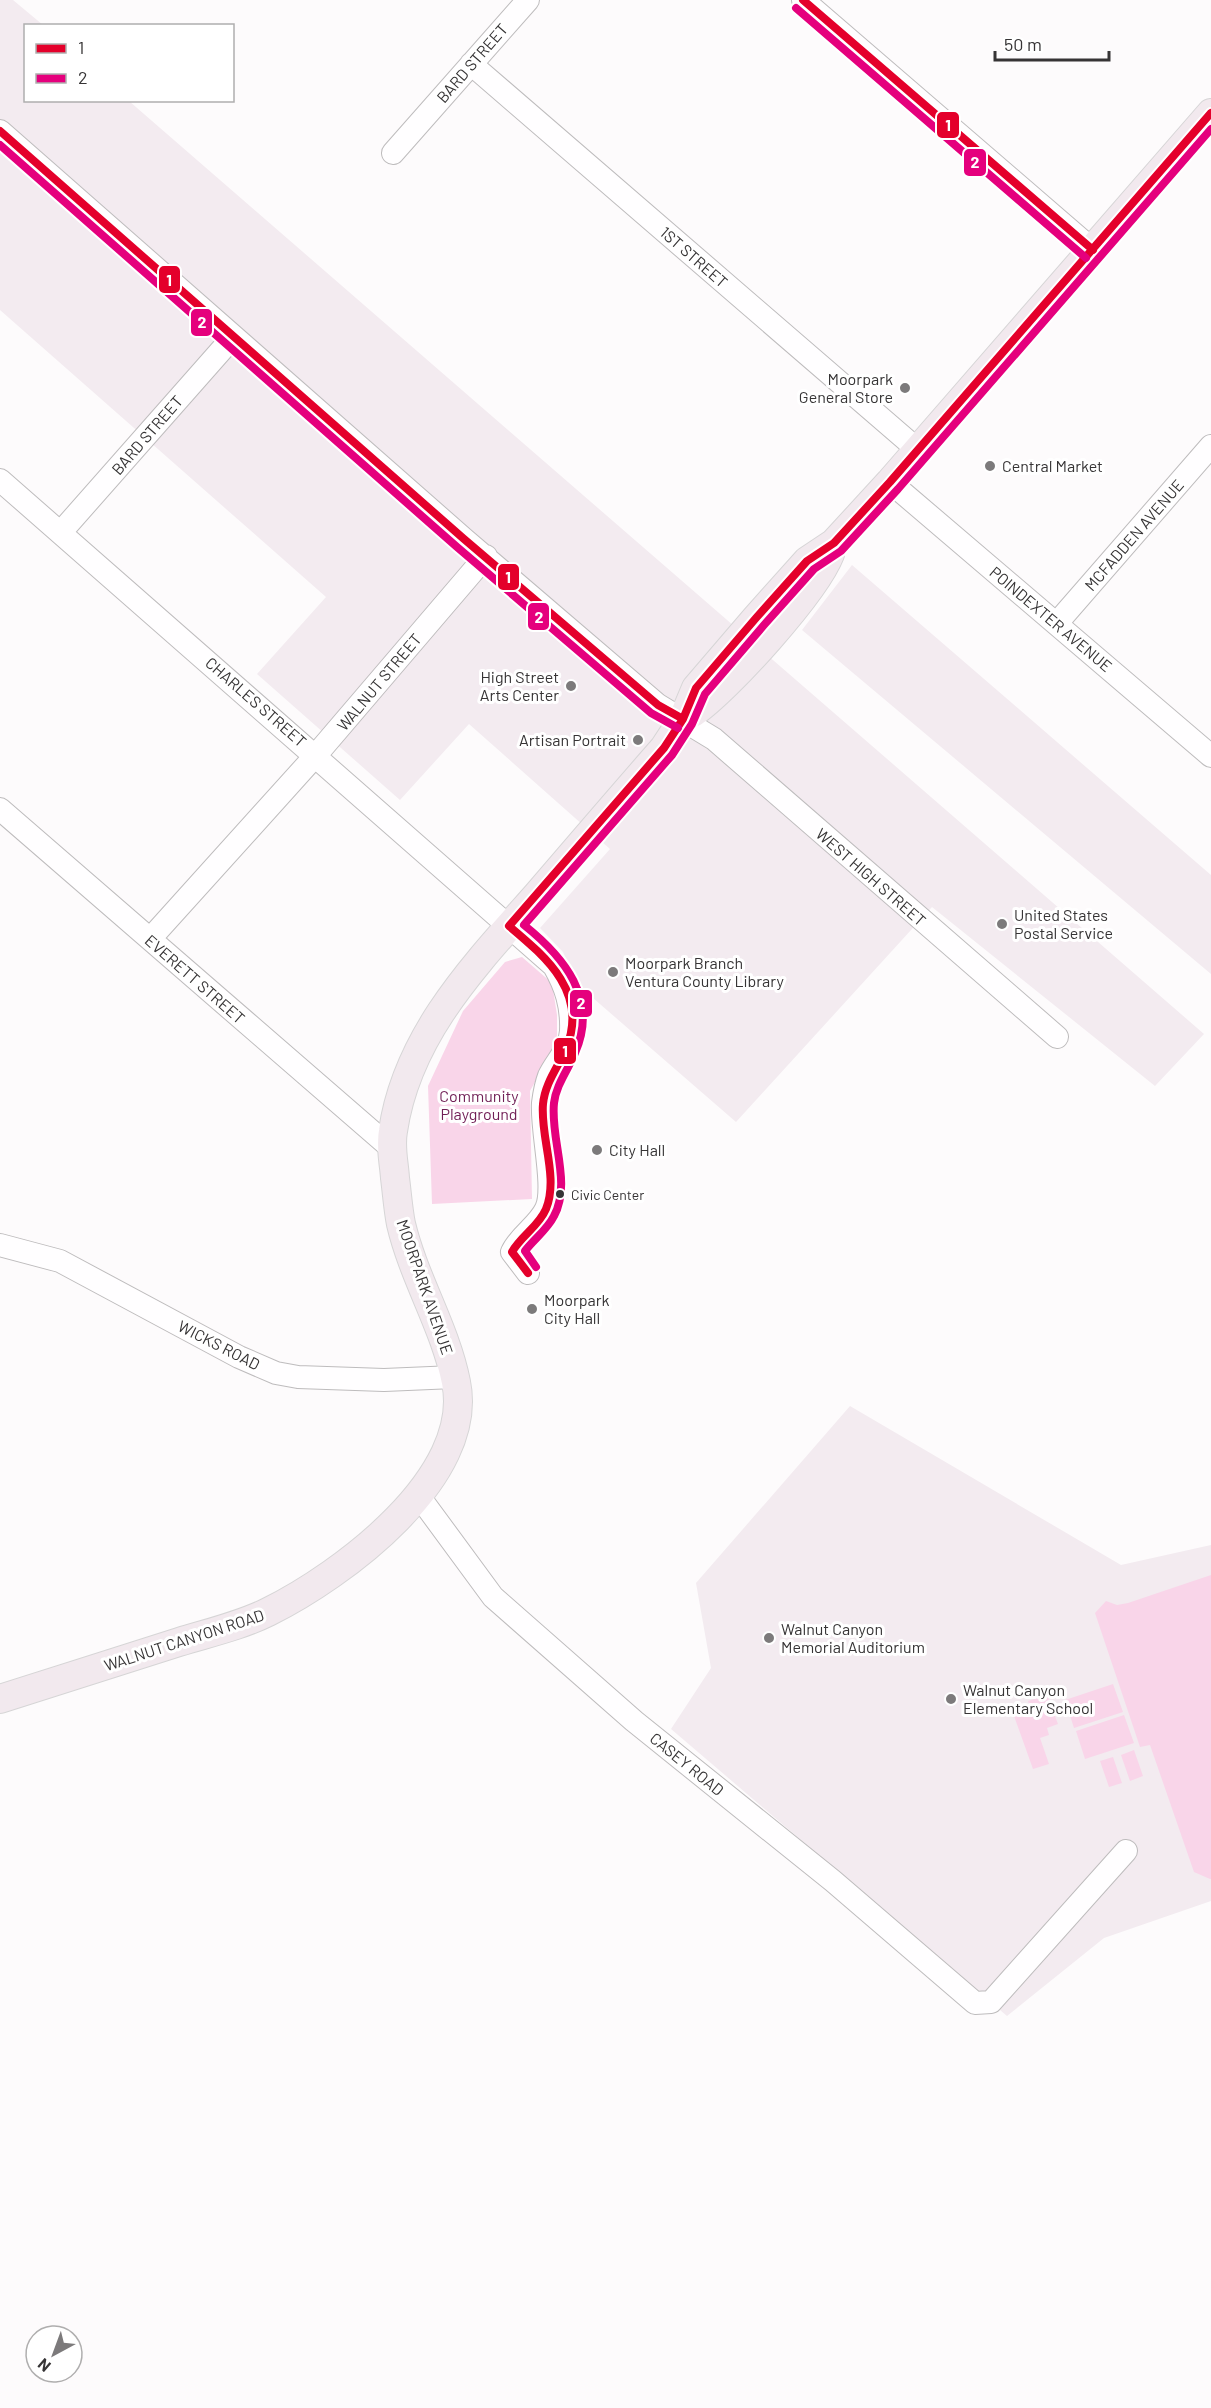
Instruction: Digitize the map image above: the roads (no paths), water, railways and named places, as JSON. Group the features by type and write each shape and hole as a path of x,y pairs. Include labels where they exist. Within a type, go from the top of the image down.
{"main road":[{"name":"MOORPARK AVENUE","path":"454,1377 449,1350 401,1225 391,1148 406,1079 419,1049 458,986 664,748 683,719 711,701 779,625 822,573 834,543 890,482 1211,113"},
{"name":"WALNUT CANYON ROAD","path":"0,1699 265,1614 315,1585 386,1528 418,1495 439,1466 449,1443 457,1411 457,1383 454,1377"}],"street":[{"name":"BARD STREET","path":"393,153 528,0"},
{"path":"803,0 1093,250"},
{"name":"1ST STREET","path":"471,64 918,450"},
{"name":"WEST HIGH STREET","path":"0,131 233,337 658,705 714,739 1057,1037"},
{"name":"BARD STREET","path":"61,532 233,337"},
{"name":"MCFADDEN AVENUE","path":"1057,623 1211,446"},
{"name":"CHARLES STREET","path":"0,480 554,966 566,986 571,1008 571,1035 566,1050 549,1077 543,1102 543,1137 549,1190 546,1209 519,1239 512,1252 528,1273"},
{"name":"POINDEXTER AVENUE","path":"890,482 1211,755"},
{"name":"WALNUT STREET","path":"150,939 316,755 486,556"},
{"name":"EVERETT STREET","path":"0,809 391,1148"},
{"name":"WICKS ROAD","path":"0,1245 60,1261 239,1358 276,1373 298,1377 384,1380 454,1377"},
{"name":"CASEY ROAD","path":"418,1495 482,1584 500,1603 634,1721 832,1881 975,2003 991,2002 1126,1851"}],"place":[{"name":"Moorpark General Store","path":"905,388"},
{"name":"Central Market","path":"990,466"},
{"name":"High Street Arts Center","path":"571,686"},
{"name":"Artisan Portrait","path":"638,740"},
{"name":"United States Postal Service","path":"1002,924"},
{"name":"Moorpark Branch Ventura County Library","path":"613,972"},
{"name":"City Hall","path":"597,1150"},
{"name":"Civic Center","path":"560,1194"},
{"name":"Moorpark City Hall","path":"532,1309"},
{"name":"Walnut Canyon Memorial Auditorium","path":"769,1638"},
{"name":"Walnut Canyon Elementary School","path":"951,1699"}],"park label":[{"name":"Community Playground","path":"479,1105"}]}
